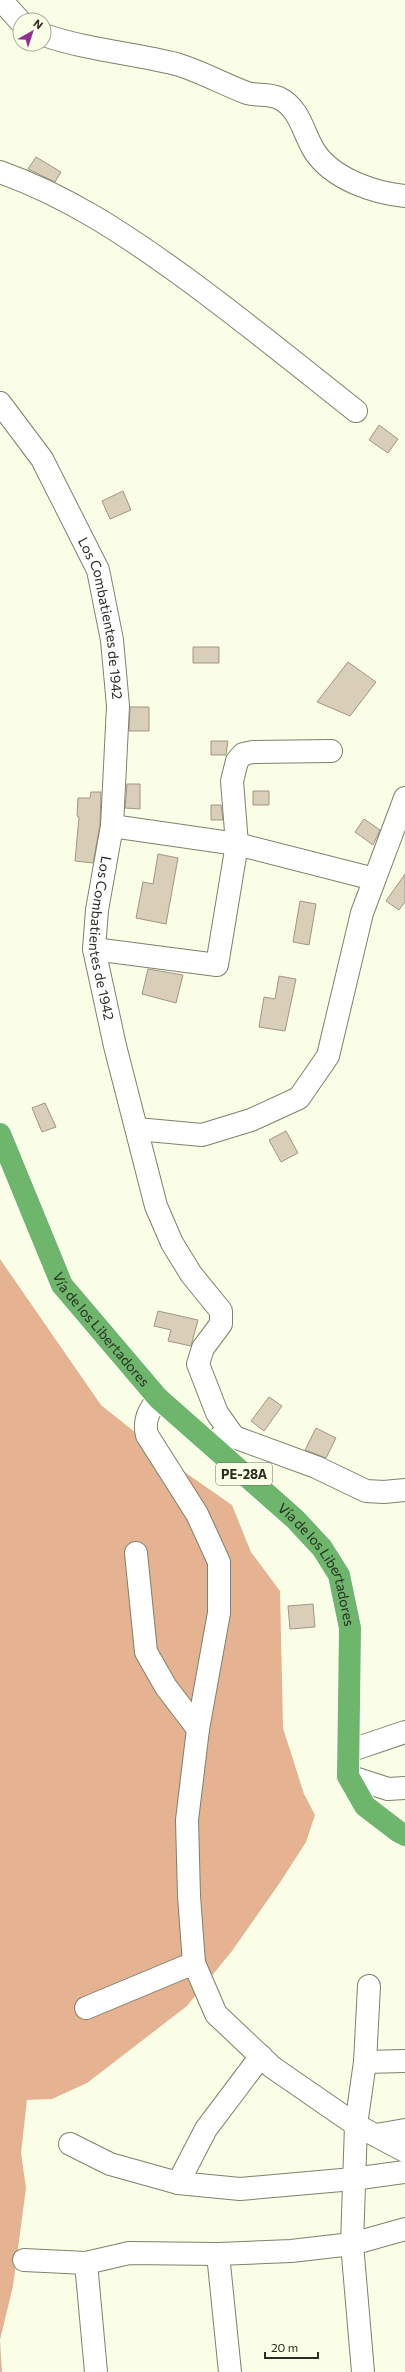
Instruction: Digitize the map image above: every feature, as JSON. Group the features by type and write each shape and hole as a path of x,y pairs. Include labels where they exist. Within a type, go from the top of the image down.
{"highway":[{"name":"Vía de los Libertadores","path":"0,1134 62,1285 158,1398 295,1519 322,1548 339,1575 350,1628 348,1776"},
{"path":"348,1776 365,1806 405,1835"}],"street":[{"path":"1,0 12,12"},
{"path":"52,38 71,45 177,64 249,93 269,94 280,98 303,123 315,152 337,174 392,195 405,196"},
{"path":"0,172 26,181 111,225 240,318 356,411"},
{"name":"Los Combatientes de 1942","path":"0,403 42,459 98,570 112,640 118,706 112,826 97,910 94,949 115,1046 156,1206 172,1243 191,1274 221,1311 221,1324 202,1348 198,1364 217,1413 234,1437"},
{"path":"94,949 217,965 237,844 232,781 237,761 243,754 331,751"},
{"path":"137,1129 202,1135 251,1120 299,1098 328,1056 362,912 405,798"},
{"path":"112,826 237,844 374,879"},
{"path":"158,1398 146,1417 147,1434 196,1514 219,1562 219,1613 198,1729 187,1820 189,1896 194,1962 216,2014 272,2067 356,2125 376,2134 405,2151"},
{"path":"204,1439 234,1437 316,1468 366,1491 384,1492 405,1490"},
{"path":"136,1553 146,1652 166,1687 198,1729"},
{"path":"349,1751 405,1732"},
{"path":"348,1776 388,1789 405,1788"},
{"path":"86,2008 194,1962"},
{"path":"363,2372 352,2244 353,2179 356,2125 365,2062 369,1986"},
{"path":"178,2183 206,2129 261,2056"},
{"path":"365,2062 405,2061"},
{"path":"376,2134 405,2130"},
{"path":"70,2144 110,2164 178,2183 240,2189 353,2179 405,2172"},
{"path":"24,2260 86,2263 129,2253 218,2254 291,2252 352,2244 405,2229"},
{"path":"218,2254 230,2372"},
{"path":"86,2263 96,2372"}],"shaded area":[{"path":"0,1259 101,1405 186,1473 232,1505 251,1552 280,1591 283,1728 304,1794 315,1815 306,1842 281,1881 232,1951 187,2006 87,2083 52,2099 27,2100 21,2153 26,2188 13,2286 0,2340"},
{"path":"0,2340 2,2372 0,2372"}],"building":[{"path":"36,157 61,172 55,182 28,169"},
{"path":"379,425 398,439 388,453 369,440"},
{"path":"123,491 131,510 110,519 102,501"},
{"path":"193,647 219,647 219,663 193,663"},
{"path":"348,662 376,682 350,716 317,702"},
{"path":"130,707 149,707 149,731 129,731"},
{"path":"211,741 228,741 226,755 211,755"},
{"path":"127,784 140,784 140,809 125,808"},
{"path":"253,791 269,791 269,805 253,805"},
{"path":"91,792 101,792 100,825 93,863 75,861 79,817 77,816 78,798 90,798"},
{"path":"211,805 221,805 223,820 211,820"},
{"path":"364,819 380,830 373,845 355,832"},
{"path":"158,854 178,858 166,924 136,918 143,882 153,884"},
{"path":"405,874 405,902 399,910 386,901"},
{"path":"300,901 316,904 309,945 293,942"},
{"path":"148,969 183,975 176,1003 142,994"},
{"path":"279,976 296,979 285,1031 259,1027 264,997 275,999"},
{"path":"45,1103 56,1127 42,1132 32,1108"},
{"path":"286,1131 298,1153 281,1162 269,1140"},
{"path":"158,1311 198,1320 191,1346 168,1341 171,1330 154,1326"},
{"path":"269,1397 282,1406 264,1431 251,1421"},
{"path":"316,1428 336,1438 326,1458 305,1450"},
{"path":"313,1604 315,1627 290,1629 288,1606"}]}
